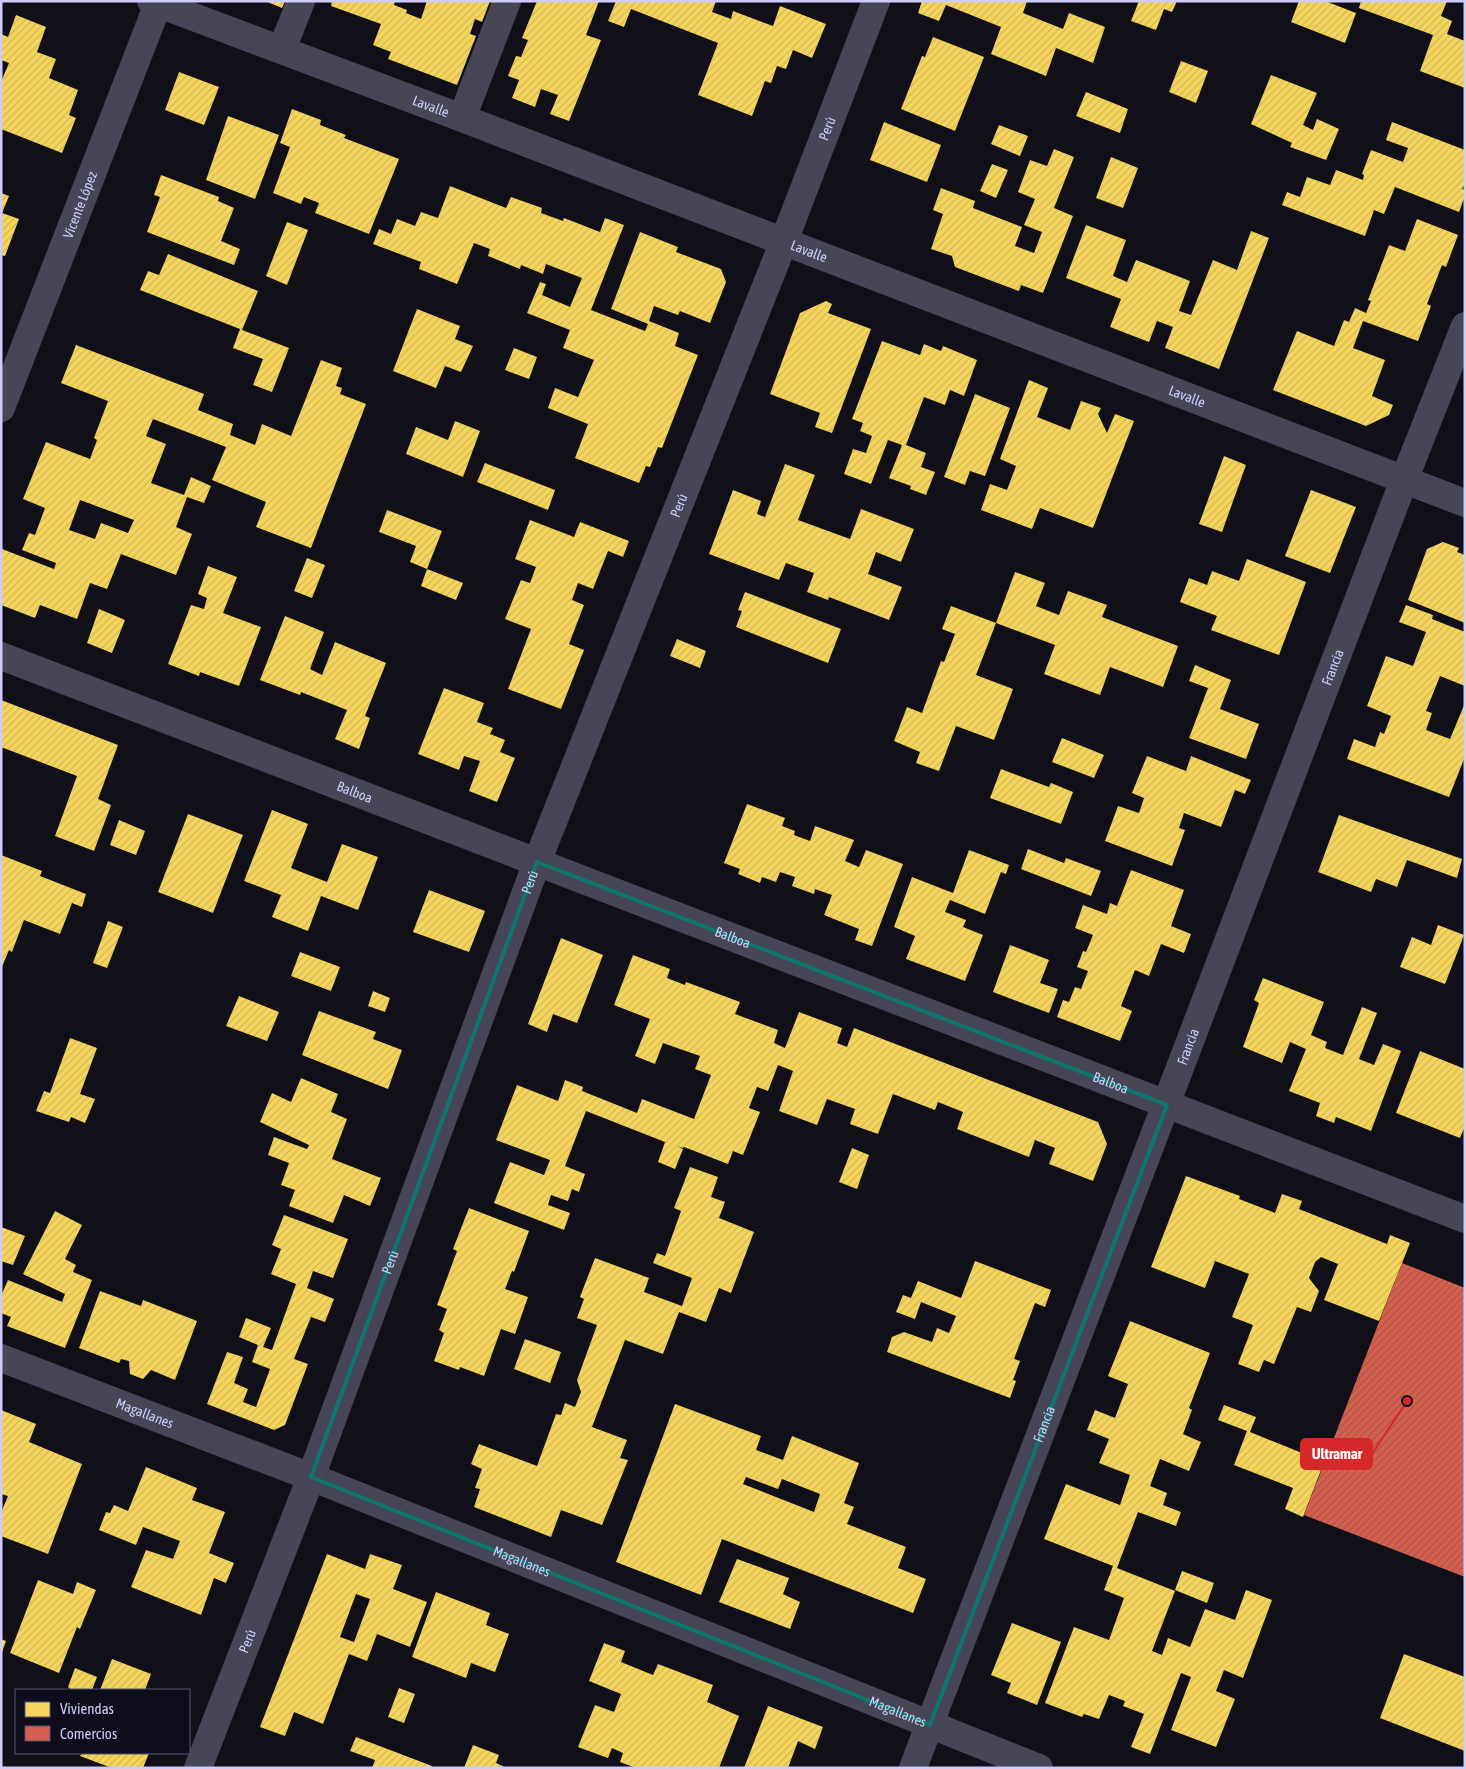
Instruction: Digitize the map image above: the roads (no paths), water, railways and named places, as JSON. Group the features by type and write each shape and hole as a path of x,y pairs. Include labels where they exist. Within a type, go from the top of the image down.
{"street":[{"path":"282,49 301,1"},
{"path":"462,118 508,1"},
{"name":"Perú","path":"198,1768 310,1476 537,862 784,241 876,1"},
{"name":"Lavalle","path":"155,2 1465,503"},
{"name":"Vicente López","path":"1,408 155,2"},
{"name":"Francia","path":"913,1768 1404,480 1465,326"},
{"name":"Balboa","path":"1,656 1465,1219"},
{"name":"Magallanes","path":"1,1358 310,1476 1040,1768"}],"place":[{"name":"Ultramar","path":"1407,1401"}]}
